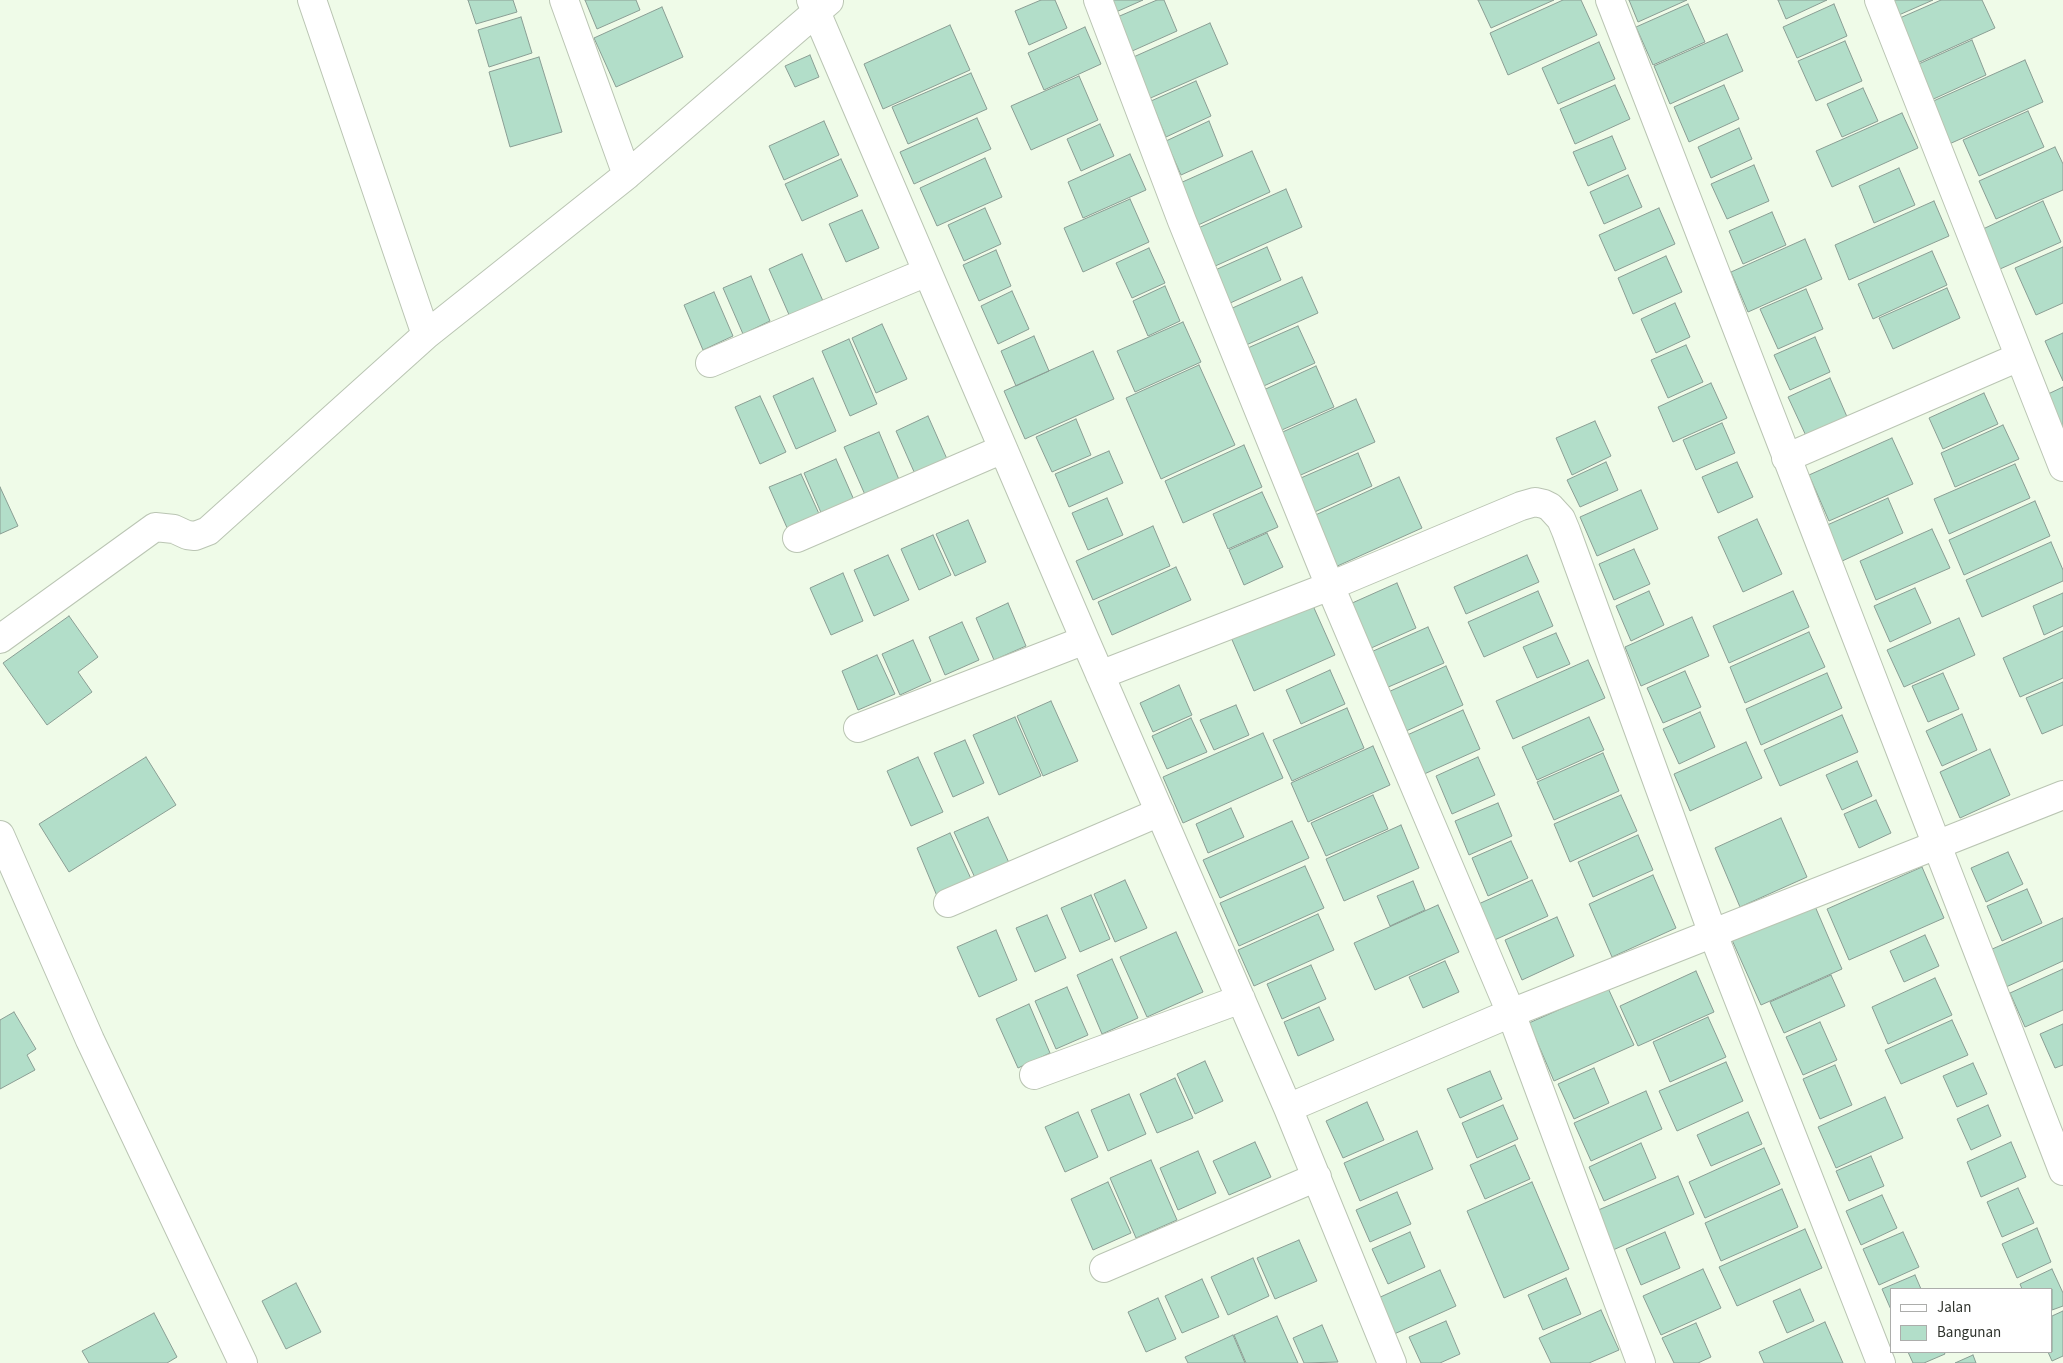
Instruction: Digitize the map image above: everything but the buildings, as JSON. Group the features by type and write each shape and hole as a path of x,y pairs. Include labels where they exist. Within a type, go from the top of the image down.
{"street":[{"path":"312,0 426,335"},
{"path":"564,0 627,175"},
{"path":"1098,0 1182,221 1330,586 1511,1012 1640,1363"},
{"path":"1610,0 2063,1170"},
{"path":"1879,0 2063,467"},
{"path":"0,638 155,527 174,529 187,535 195,536 208,531 426,335 627,175 819,4 927,272 1288,1108 1386,1361"},
{"path":"710,363 927,272"},
{"path":"1786,458 2019,357"},
{"path":"797,538 1003,449"},
{"path":"1100,675 1330,586 1521,506 1535,502 1550,507 1561,519 1566,531 1713,934 1880,1363"},
{"path":"858,728 1085,640"},
{"path":"1288,1108 1511,1012 2063,795"},
{"path":"948,903 1160,812"},
{"path":"0,835 90,1040 243,1363"},
{"path":"1034,1075 1241,999"},
{"path":"1104,1268 1316,1177"}]}
